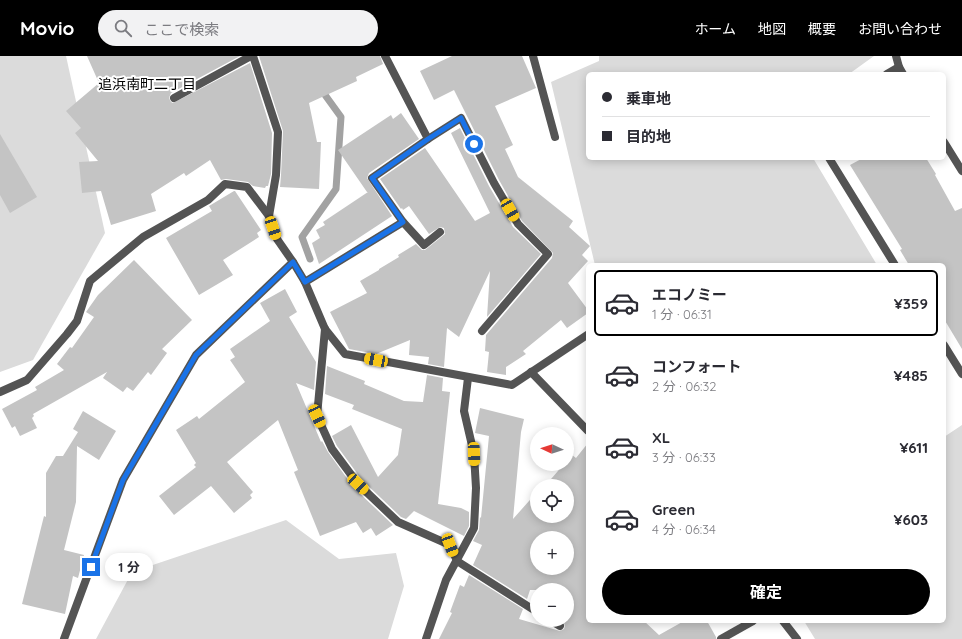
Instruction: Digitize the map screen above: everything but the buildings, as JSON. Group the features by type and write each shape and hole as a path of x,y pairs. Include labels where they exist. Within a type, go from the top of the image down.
{"street":[{"path":"174,98 252,56 278,132 276,175 270,216"},
{"path":"385,56 428,139"},
{"path":"532,56 555,137"},
{"path":"896,56 901,71"},
{"path":"440,232 424,245 403,222 372,178 461,118 494,183 518,224 548,254 482,331"},
{"path":"946,145 962,171"},
{"path":"830,160 894,263"},
{"path":"0,392 27,380 67,334 77,321 90,281 143,237 208,200 225,184 247,186 270,216 277,239 305,282 325,328 345,354 512,385 586,336"},
{"path":"305,282 403,222"},
{"path":"64,639 123,480 196,355 293,262"},
{"path":"325,328 317,416 332,449 358,484 398,522 450,545 457,562 530,608"},
{"path":"946,348 962,374"},
{"path":"532,372 586,429"},
{"path":"426,639 446,580 474,528 476,488 474,454 464,411 468,378"},
{"path":"721,639 749,623"},
{"path":"785,623 797,639"}],"shaded area":[{"path":"0,56 66,56 105,233 33,360 0,372"},
{"path":"599,56 874,56 852,72 586,72 586,160 814,160 876,263 595,263 551,82 599,61"},
{"path":"962,425 962,639 815,639 805,623 946,623 946,436"},
{"path":"286,520 339,559 396,553 404,586 388,639 96,639 132,572"}],"waterway":[{"path":"310,259 302,237 336,189 341,117 320,88"}],"district":[{"name":"追浜南町二丁目","path":"147,84"}],"route":[{"path":"91,567 123,480 196,355 293,262 305,282 403,222 372,178 461,118 474,144"}]}
